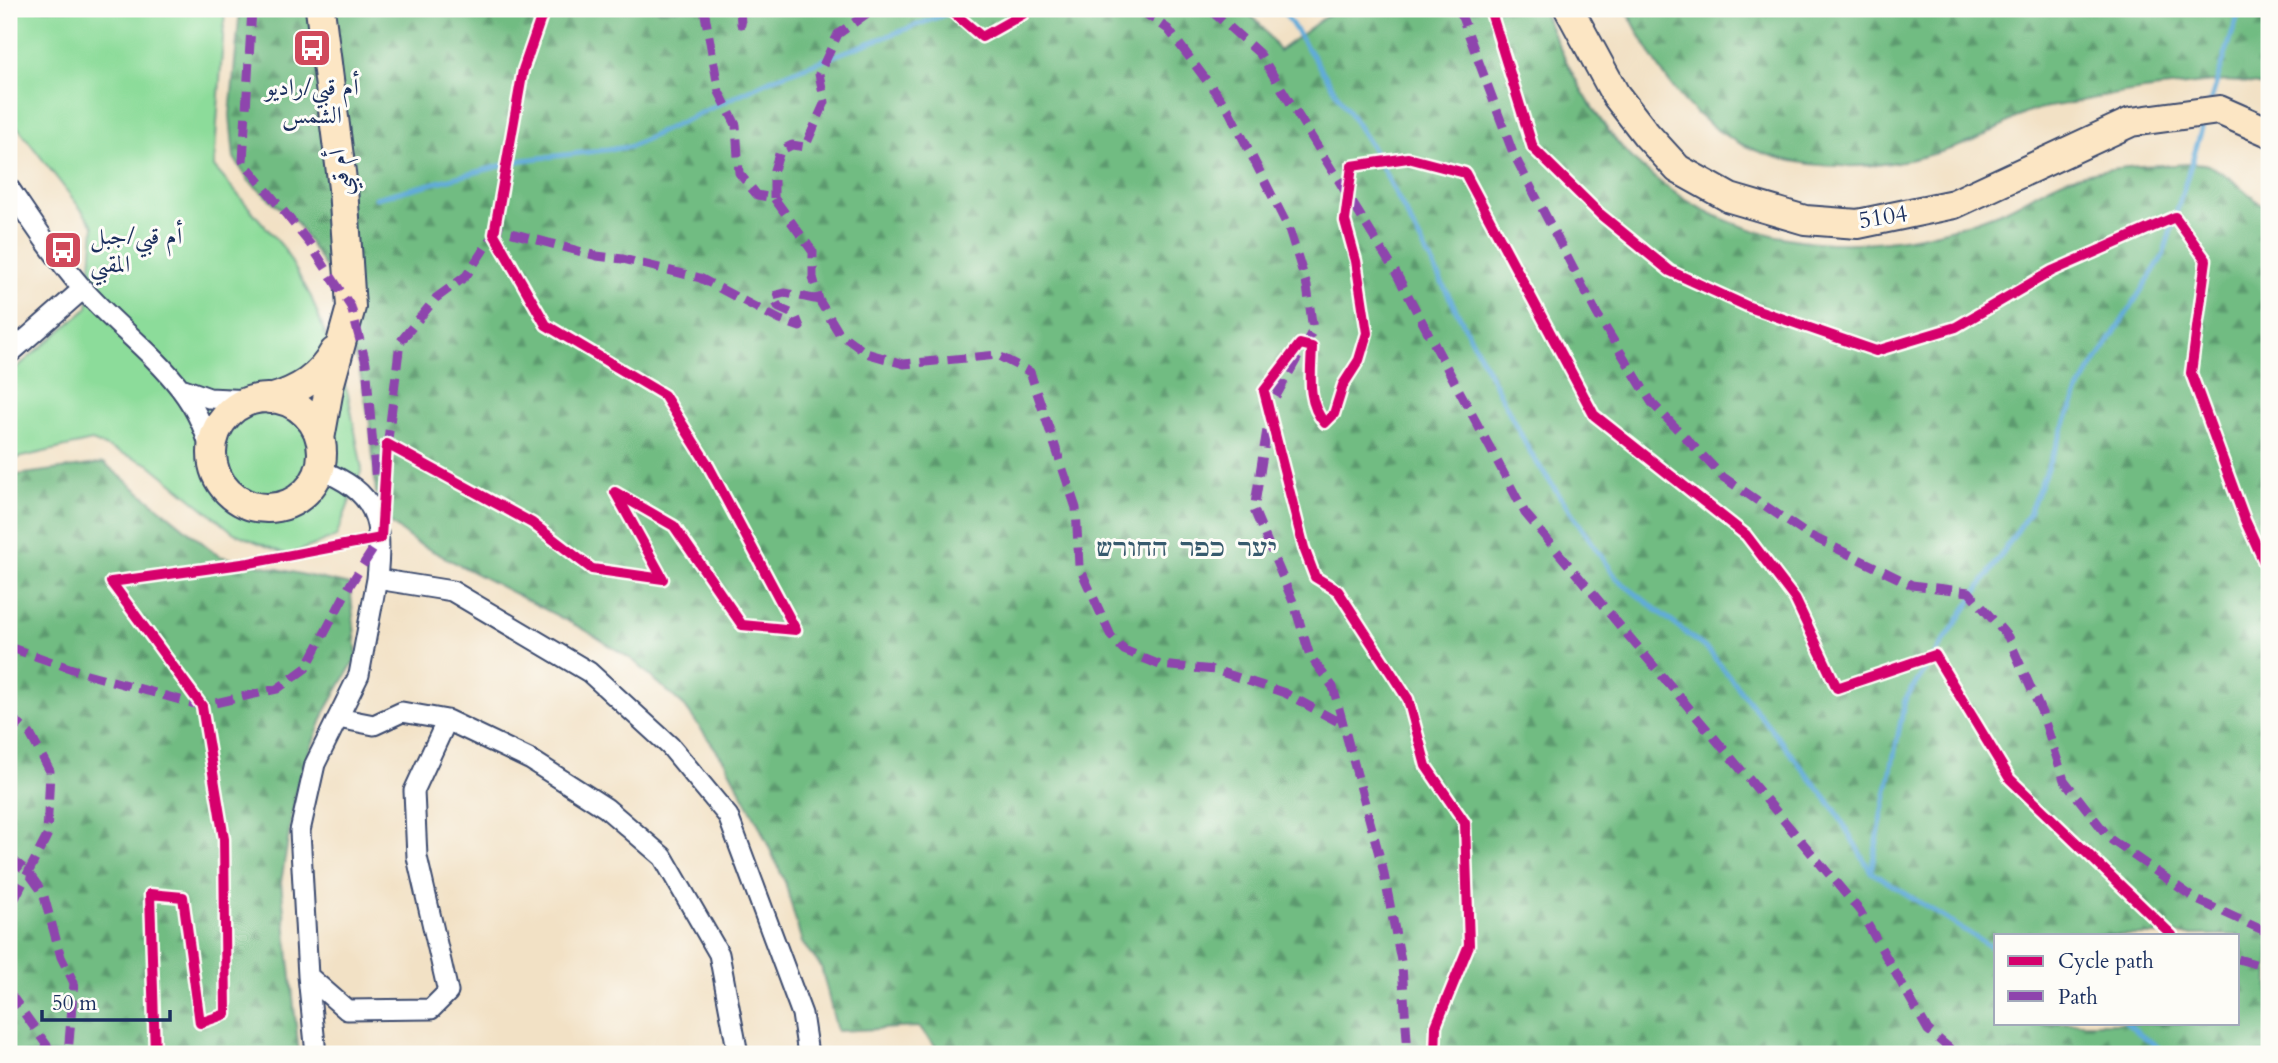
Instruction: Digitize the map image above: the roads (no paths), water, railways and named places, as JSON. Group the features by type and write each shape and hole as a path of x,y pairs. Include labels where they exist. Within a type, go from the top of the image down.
{"street":[{"name":"أم قبي","path":"320,9 343,188 351,307 320,439"},
{"name":"5104","path":"1569,9 1615,94 1678,169 1730,198 1805,220 1858,224 1954,204 2131,122 2219,110 2269,132"},
{"name":"أم قبي","path":"9,188 83,289 184,389 209,437 212,460"},
{"path":"9,354 83,289"},
{"name":"أم قبي","path":"184,389 209,398 261,399 293,393 310,382 327,365 342,337"},
{"path":"261,399 282,400 299,408 312,422 320,439 321,458 318,469 305,492 289,503 271,508 255,507 237,499 223,486 212,460 213,440 221,423 234,409 261,399"},
{"path":"316,1054 308,976 300,831 315,764 359,675 377,579 381,538 366,498 347,480 318,469"},
{"path":"377,579 452,591 589,672 670,746 728,816 802,1014 808,1054"},
{"path":"338,718 374,725 402,712 447,720 531,760 606,808 663,857 719,954 738,1054"},
{"path":"308,976 347,1010 431,1009 448,992 417,857 414,790 447,720"}],"waterway":[{"path":"376,198 523,160 629,147 772,79 960,9"},
{"path":"1282,9 1371,146 1531,454 1617,579 1709,651 1834,808 1871,872 1994,949"},
{"path":"2210,103 2240,9"},
{"path":"1871,871 1905,700 2029,513 2080,387 2163,256 2204,122"},
{"path":"2127,1024 2167,1054"}],"place":[{"name":"أم قبي/راديو الشمس","path":"312,48"},
{"name":"أم قبي/جبل المقبي","path":"63,250"}],"park label":[{"name":"יער כפר החורש","path":"1187,548"}]}
